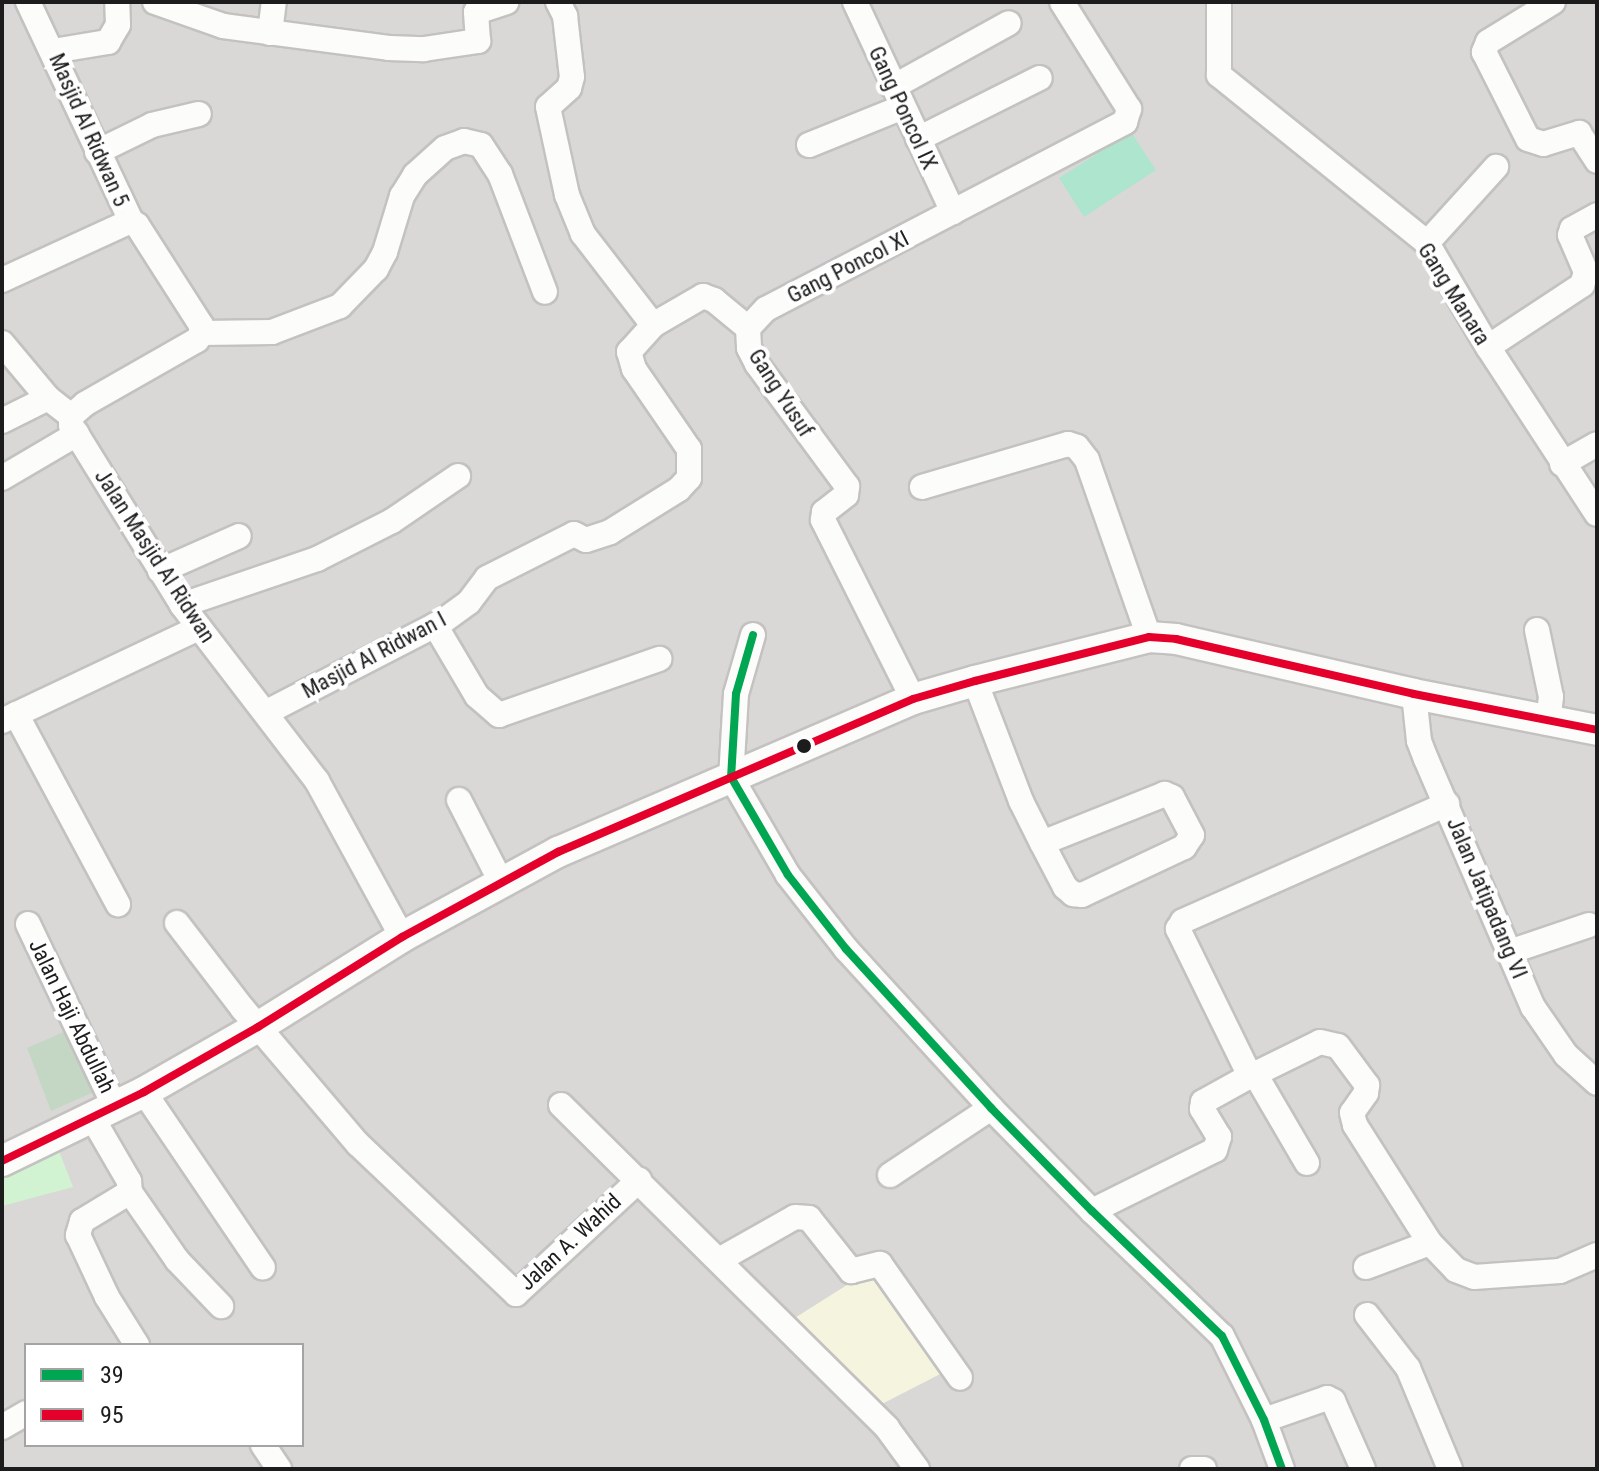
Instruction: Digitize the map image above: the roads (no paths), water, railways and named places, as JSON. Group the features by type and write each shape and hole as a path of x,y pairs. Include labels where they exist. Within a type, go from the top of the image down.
{"street":[{"name":"Masjid Al Ridwan 5","path":"28,2 51,45 97,152 131,221"},
{"path":"51,45 108,42 118,25 117,2"},
{"path":"155,2 223,26 389,48 455,46 478,41 478,11 506,2"},
{"path":"270,33 274,2"},
{"name":"Gang Poncol IX","path":"855,2 953,212"},
{"name":"Gang Poncol XI","path":"755,320 953,212 1079,148 1129,116 1129,109 1062,2"},
{"name":"Gang Manara","path":"1219,2 1217,72 1427,243 1488,347 1597,514"},
{"path":"1553,2 1488,42 1484,52 1528,139 1543,144 1579,133 1597,161"},
{"path":"562,9 571,83 548,107 567,195 583,234 653,325"},
{"path":"809,145 898,97 1009,23"},
{"path":"918,139 1040,78"},
{"path":"97,152 152,125 199,114"},
{"path":"202,333 272,332 340,306 376,269 385,252 402,196 415,175 445,148 464,141 481,145 500,174 545,292"},
{"path":"1427,243 1496,167"},
{"path":"1488,347 1582,285 1586,272 1570,235 1572,229 1597,215"},
{"path":"2,280 131,221 193,312 202,333"},
{"name":"Gang Yusuf","path":"653,325 703,296 755,320 749,348 757,364 847,486 846,495 824,512 823,520 913,699"},
{"name":"Masjid Al Ridwan I","path":"267,712 435,625 462,608 487,578 574,534 586,540 610,532 679,489 689,478 689,449 634,369 629,352 653,325"},
{"path":"2,478 73,425 85,404 197,340 202,333"},
{"path":"2,343 73,425"},
{"path":"2,421 48,398"},
{"path":"37,445 73,425"},
{"name":"Jalan Masjid Al Ridwan","path":"73,425 182,605 267,712 333,808 402,937"},
{"path":"1562,464 1597,444"},
{"path":"922,487 1074,445 1087,460 1149,637"},
{"path":"182,605 317,559 392,521 458,476"},
{"path":"160,571 239,536"},
{"path":"435,625 477,696 499,715 659,659"},
{"path":"118,904 9,718 199,628"},
{"path":"1537,630 1551,697 1548,723"},
{"path":"753,635 736,694 731,777 788,875 846,949 991,1108 1222,1336 1264,1420 1282,1469"},
{"path":"2,1161 144,1092 258,1027 402,937 595,835 913,699 975,681 1149,637 1190,642 1548,723 1597,730"},
{"path":"975,681 1008,770 1042,843 1065,887 1073,894 1082,895 1184,847 1192,835 1172,797 1165,794 1042,843"},
{"name":"Jalan Jatipadang VI","path":"1414,694 1419,741 1512,951 1533,1007 1549,1035 1597,1083"},
{"path":"459,800 501,882"},
{"path":"1307,1163 1253,1075 1181,937 1180,925 1447,804"},
{"path":"177,923 258,1027"},
{"name":"Jalan Haji Abdullah","path":"28,924 104,1113 129,1181 130,1192 177,1260 221,1306"},
{"path":"1512,951 1589,925"},
{"name":"Jalan A. Wahid","path":"258,1027 358,1144 516,1294 639,1180 887,1428 917,1469"},
{"path":"1092,1211 1215,1150 1219,1137 1202,1109 1203,1102 1320,1042 1338,1046 1367,1085 1366,1093 1352,1113 1355,1125 1430,1243 1456,1270 1474,1277 1560,1271 1597,1255"},
{"path":"144,1092 263,1268"},
{"path":"561,1105 639,1180"},
{"path":"890,1175 991,1108"},
{"path":"130,1192 82,1221 78,1235 107,1297 136,1343"},
{"path":"719,1260 795,1217 809,1218 851,1271 880,1264 960,1378"},
{"path":"1366,1267 1430,1243"},
{"path":"1367,1315 1408,1368 1450,1469"},
{"path":"1264,1420 1327,1398 1333,1401 1363,1469"},
{"path":"2,1427 24,1414"},
{"path":"264,1447 279,1469"},
{"path":"1192,1469 1204,1469"}]}
